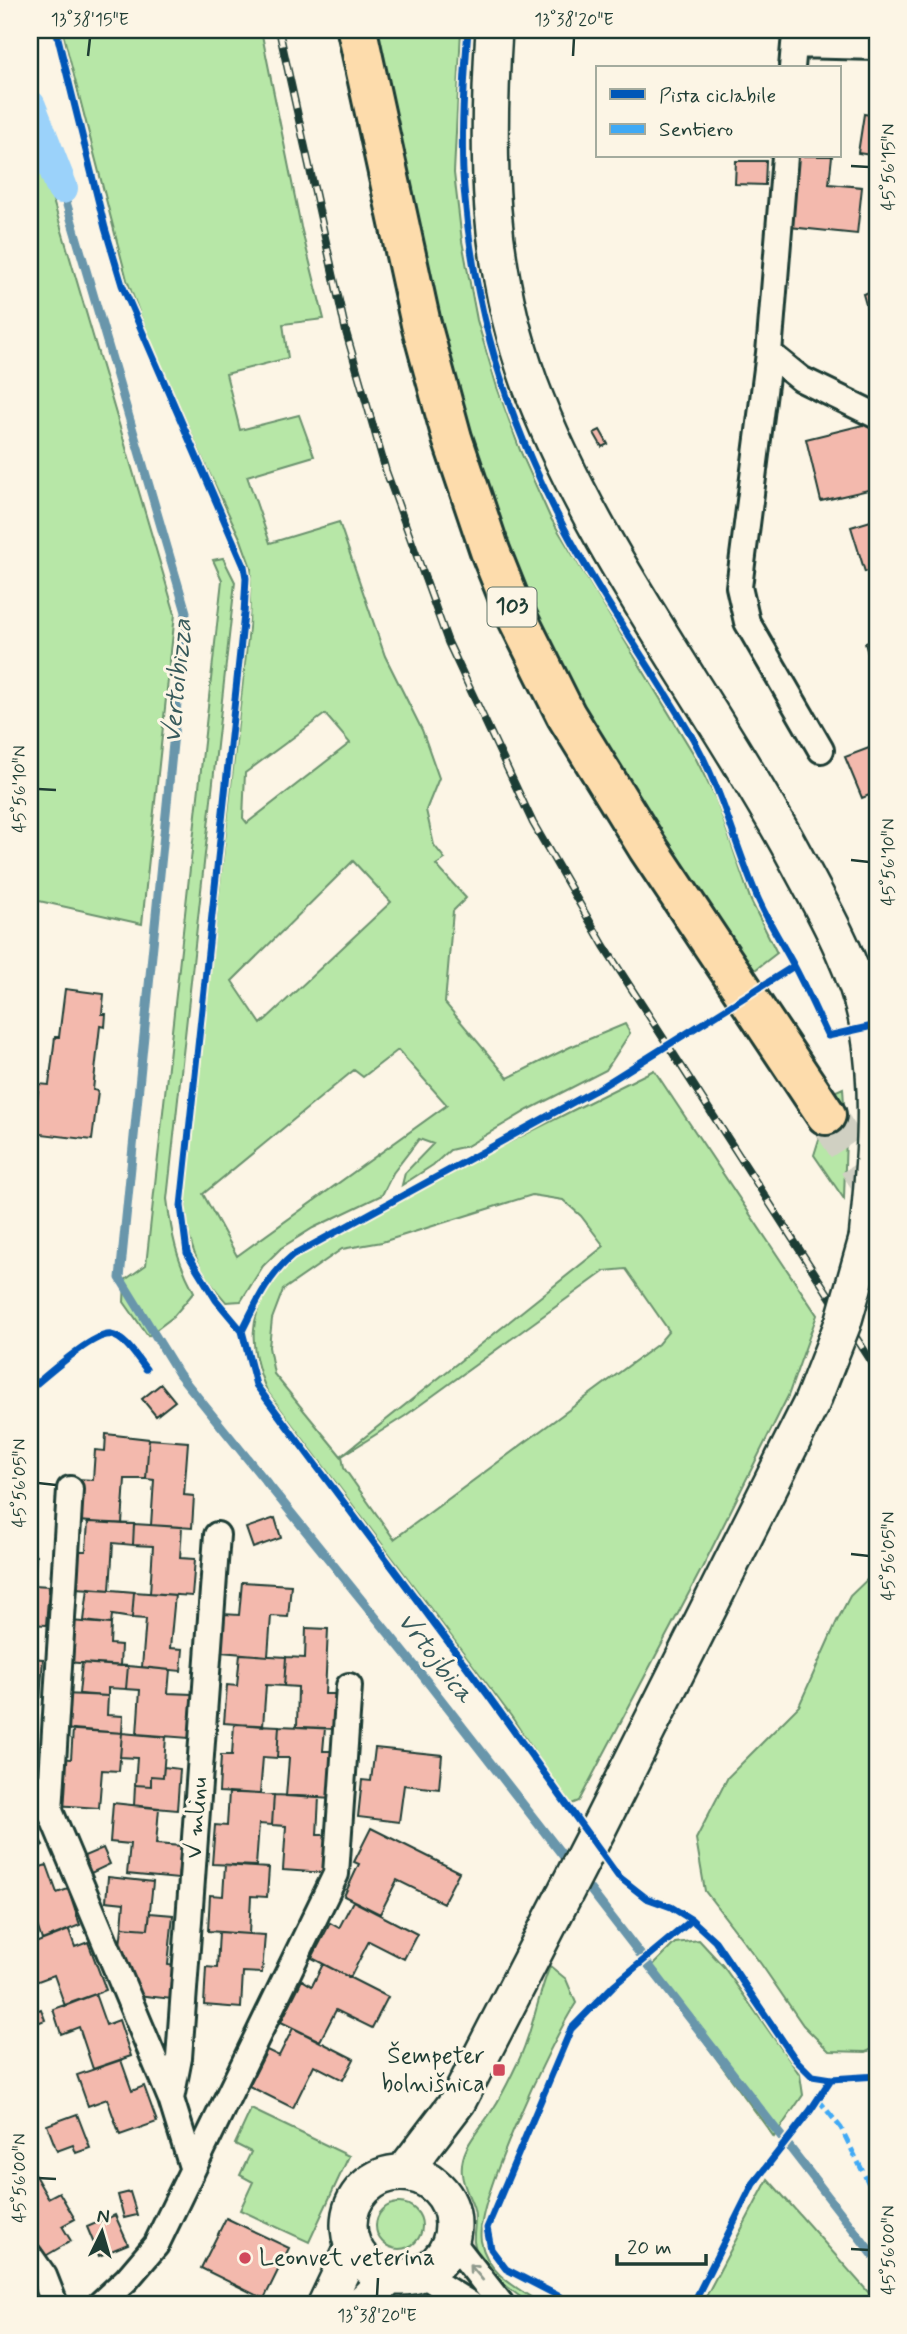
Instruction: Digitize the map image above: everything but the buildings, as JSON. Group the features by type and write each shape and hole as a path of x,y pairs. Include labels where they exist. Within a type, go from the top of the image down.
{"main road":[{"name":"103","path":"357,30 428,350 456,451 490,551 514,611 566,715 648,848 826,1115"}],"street":[{"path":"403,2173 457,2101 599,1827 812,1402 843,1323 867,1239 876,1155 877,1080 869,1027 844,951 760,794 609,548 566,471 530,383 510,318 494,230 488,136 494,30"},
{"path":"794,48 877,47"},
{"path":"785,158 769,353 739,587 747,622 821,750"},
{"path":"769,353 802,379 877,416"},
{"name":"V mlinu","path":"50,1811 70,1489"},
{"name":"V mlinu","path":"171,2099 179,2058 217,1535"},
{"path":"100,2304 127,2279 156,2245 336,1874 349,1686"},
{"name":"V mlinu","path":"30,1782 50,1811 171,2099 192,2167"},
{"path":"441,2192 457,2101"},
{"path":"362,2304 405,2275 434,2266 445,2254 451,2239 452,2214 441,2192 424,2178 403,2173 388,2174 373,2180 353,2203 349,2218 353,2247 362,2260 375,2270 405,2275 470,2304"},
{"path":"451,2239 500,2304"},
{"path":"326,2304 353,2247"},
{"path":"30,2256 44,2276 55,2304"}],"green space":[{"path":"62,30 261,30 301,227 324,319 283,324 288,358 226,374 240,430 299,415 314,456 247,476 270,543 339,522 385,656 422,730 439,778 426,810 434,845 445,859 436,865 466,898 453,911 445,1003 508,1078 570,1047 625,1024 630,1033 606,1070 528,1110 467,1146 450,1150 433,1165 402,1185 405,1173 433,1144 419,1139 393,1173 382,1195 313,1228 281,1248 263,1266 241,1301 226,1302 200,1265 187,1226 185,1194 249,627 251,568 241,540 149,338 127,280","holes":["325,714 350,743 247,823 243,818 245,773","353,861 391,902 261,1024 232,981","398,1050 447,1105 237,1256 203,1194 354,1070 363,1077"]},
{"path":"376,30 461,30 454,173 462,241 477,320 497,387 520,450 550,517 693,753 716,799 751,901 777,953 751,973 603,741 556,658 491,501 464,410 425,255"},
{"path":"30,133 52,197 175,614 142,924 30,899"},
{"path":"223,558 235,582 167,1199 176,1247 194,1292 173,1317 148,1336 124,1302 125,1280 146,1265 222,580 213,560"},
{"path":"654,1070 817,1315 788,1396 701,1570 579,1801 569,1805 511,1716 267,1391 256,1360 254,1332 266,1290 281,1268 301,1252 432,1182","holes":["532,1195 563,1200 581,1216 604,1246 341,1456 274,1374 269,1347 272,1319 283,1290 342,1249 382,1242","626,1269 669,1331 658,1344 394,1539 344,1468 342,1456 405,1416 605,1271"]},
{"path":"843,1088 846,1135 844,1199 814,1155 834,1092"},
{"path":"877,1570 877,2047 866,2052 829,2051 803,2025 761,1964 705,1891 696,1839 728,1777 799,1706 850,1596"},
{"path":"699,1940 723,1966 800,2075 803,2095 774,2137 650,1968 675,1943"},
{"path":"550,1966 566,1979 576,2003 550,2050 517,2122 482,2222 481,2241 484,2253 504,2279 542,2304 529,2304 488,2269 477,2252 474,2242 475,2214 464,2183 462,2165 467,2148 497,2103 518,2062"},
{"path":"251,2109 349,2156 309,2242 240,2210 253,2182 240,2175 251,2152 235,2144"},
{"path":"768,2179 877,2302 877,2304 702,2304"},
{"path":"399,2203 415,2210 422,2226 415,2242 399,2249 383,2242 376,2226 383,2210"}],"waterway":[{"name":"Vertoibizza","path":"30,106 62,188"},
{"name":"Vertoibizza","path":"62,188 186,612 120,1278 179,1374 415,1666 571,1866"},
{"name":"Vrtojbica","path":"582,1879 877,2260"}],"tunnel":[{"path":"826,1115 877,1193"}],"railway":[{"path":"279,30 346,332 386,471 448,642 533,823 604,946 877,1370"}],"marked path":[{"path":"818,2099 841,2128 877,2200"}],"cycle path":[{"path":"56,30 105,228 122,285 244,566 246,578 181,1206 187,1253 216,1300 242,1331 256,1385 487,1694 618,1876 646,1898 671,1907 692,1920 715,1941 795,2059 812,2076 831,2079 877,2076"},
{"path":"468,30 462,150 469,232 484,318 524,443 576,550 679,714 705,761 760,903 828,1036 877,1025"},
{"path":"242,1331 269,1281 292,1256 601,1087 794,966"},
{"path":"30,1389 93,1340 103,1336 111,1335 122,1340 146,1369"},
{"path":"574,2304 506,2269 491,2249 487,2228 571,2029 614,1985 692,1920"},
{"path":"693,2304 753,2184 810,2111 831,2079"}],"place":[{"name":"Šempeter bolnišnica","path":"499,2070"},
{"name":"Leonvet veterina","path":"245,2258"}]}
